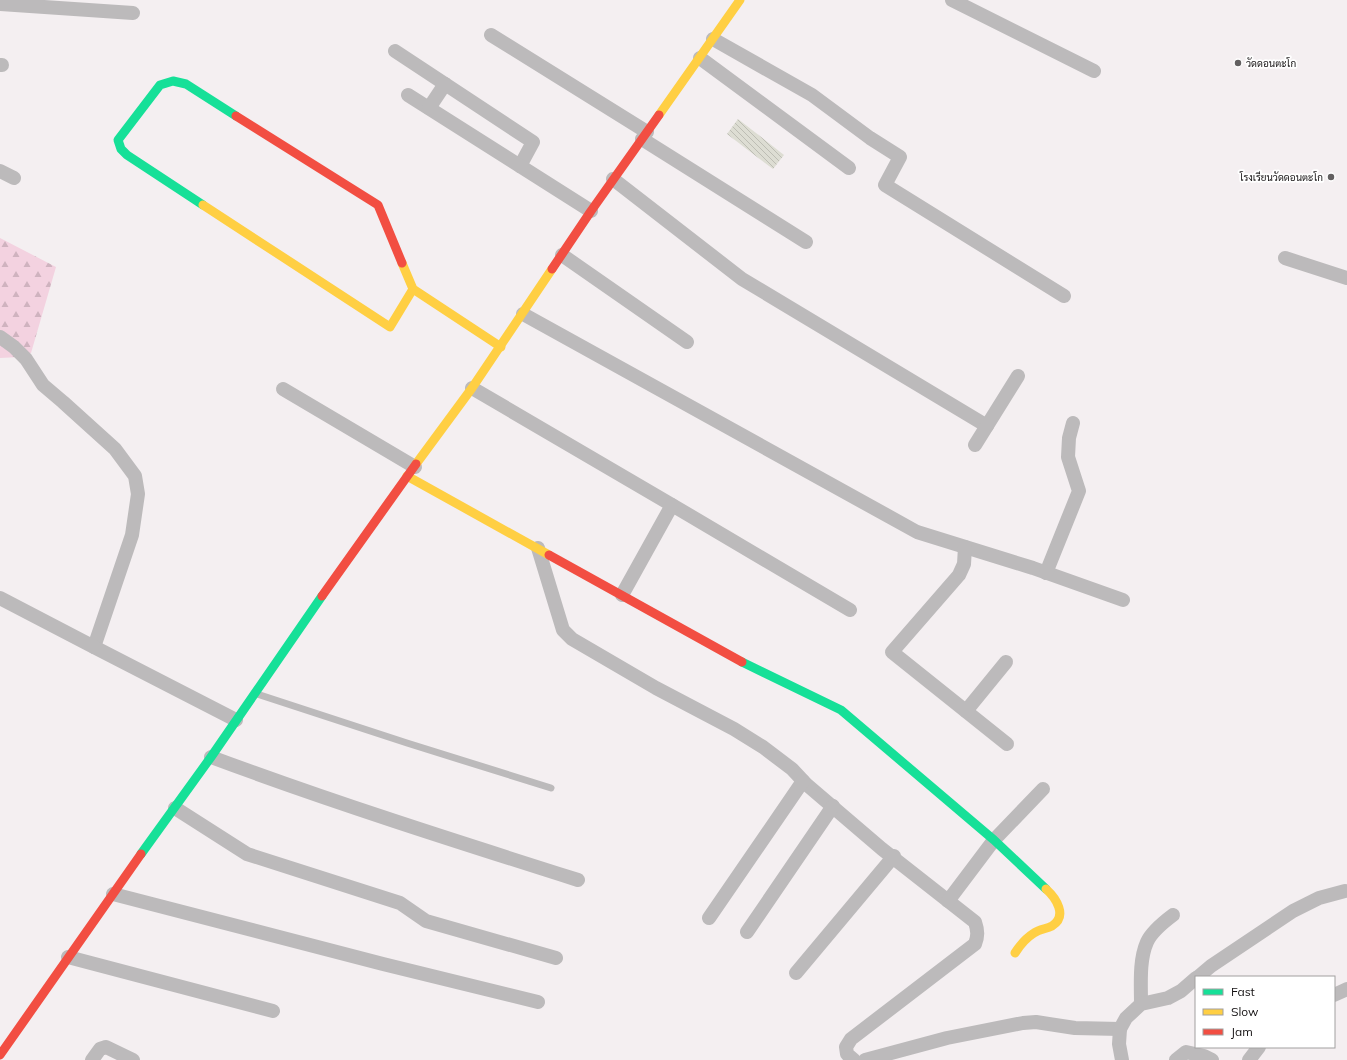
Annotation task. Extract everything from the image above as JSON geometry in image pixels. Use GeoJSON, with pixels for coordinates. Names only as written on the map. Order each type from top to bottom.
{"type":"FeatureCollection","features":[{"type":"Feature","properties":{"kind":"street"},"geometry":{"type":"LineString","coordinates":[[0,1055],[411,472],[501,347],[613,179],[740,0]]}},
{"type":"Feature","properties":{"kind":"street"},"geometry":{"type":"LineString","coordinates":[[952,0],[1094,71]]}},
{"type":"Feature","properties":{"kind":"street"},"geometry":{"type":"LineString","coordinates":[[0,4],[133,13]]}},
{"type":"Feature","properties":{"kind":"street"},"geometry":{"type":"LineString","coordinates":[[491,35],[806,242]]}},
{"type":"Feature","properties":{"kind":"street"},"geometry":{"type":"LineString","coordinates":[[713,39],[812,95],[870,138],[900,156],[885,185],[1064,296]]}},
{"type":"Feature","properties":{"kind":"street"},"geometry":{"type":"LineString","coordinates":[[395,51],[533,142],[520,166]]}},
{"type":"Feature","properties":{"kind":"street"},"geometry":{"type":"LineString","coordinates":[[700,58],[849,168]]}},
{"type":"Feature","properties":{"kind":"street"},"geometry":{"type":"LineString","coordinates":[[413,289],[390,327],[365,312],[127,154],[121,149],[118,140],[160,86],[173,81],[186,84],[378,206],[413,289],[501,347]]}},
{"type":"Feature","properties":{"kind":"street"},"geometry":{"type":"LineString","coordinates":[[429,108],[445,84]]}},
{"type":"Feature","properties":{"kind":"street"},"geometry":{"type":"LineString","coordinates":[[408,95],[592,211]]}},
{"type":"Feature","properties":{"kind":"street"},"geometry":{"type":"LineString","coordinates":[[0,171],[14,178]]}},
{"type":"Feature","properties":{"kind":"street"},"geometry":{"type":"LineString","coordinates":[[613,179],[742,279],[987,426]]}},
{"type":"Feature","properties":{"kind":"street"},"geometry":{"type":"LineString","coordinates":[[562,256],[687,342]]}},
{"type":"Feature","properties":{"kind":"street"},"geometry":{"type":"LineString","coordinates":[[1285,258],[1347,278]]}},
{"type":"Feature","properties":{"kind":"street"},"geometry":{"type":"LineString","coordinates":[[523,314],[917,532],[1046,573],[1122,600]]}},
{"type":"Feature","properties":{"kind":"street"},"geometry":{"type":"LineString","coordinates":[[0,338],[14,347],[26,360],[43,385],[115,449],[135,476],[138,494],[132,535],[94,647]]}},
{"type":"Feature","properties":{"kind":"street"},"geometry":{"type":"LineString","coordinates":[[975,445],[1018,376]]}},
{"type":"Feature","properties":{"kind":"street"},"geometry":{"type":"LineString","coordinates":[[472,388],[672,504],[850,610]]}},
{"type":"Feature","properties":{"kind":"street"},"geometry":{"type":"LineString","coordinates":[[283,389],[411,472],[538,548],[734,658],[841,710],[994,840],[1058,902],[1060,910],[1058,918],[1054,924],[1037,931],[1019,946],[1015,953]]}},
{"type":"Feature","properties":{"kind":"street"},"geometry":{"type":"LineString","coordinates":[[1046,573],[1079,491],[1068,457],[1069,438],[1073,423]]}},
{"type":"Feature","properties":{"kind":"street"},"geometry":{"type":"LineString","coordinates":[[622,595],[672,504]]}},
{"type":"Feature","properties":{"kind":"street"},"geometry":{"type":"LineString","coordinates":[[966,547],[964,564],[959,575],[892,652],[1007,744]]}},
{"type":"Feature","properties":{"kind":"street"},"geometry":{"type":"LineString","coordinates":[[538,548],[563,630],[572,639],[656,688],[734,729],[763,747],[792,769],[803,781],[882,849],[894,856],[975,922],[978,930],[978,938],[975,944],[851,1039],[846,1047],[847,1054],[854,1060]]}},
{"type":"Feature","properties":{"kind":"street"},"geometry":{"type":"LineString","coordinates":[[0,598],[236,720]]}},
{"type":"Feature","properties":{"kind":"street"},"geometry":{"type":"LineString","coordinates":[[966,711],[1006,662]]}},
{"type":"Feature","properties":{"kind":"street"},"geometry":{"type":"LineString","coordinates":[[211,757],[313,794],[578,880]]}},
{"type":"Feature","properties":{"kind":"street"},"geometry":{"type":"LineString","coordinates":[[709,918],[803,781]]}},
{"type":"Feature","properties":{"kind":"street"},"geometry":{"type":"LineString","coordinates":[[948,901],[994,840],[1043,789]]}},
{"type":"Feature","properties":{"kind":"street"},"geometry":{"type":"LineString","coordinates":[[747,932],[833,806]]}},
{"type":"Feature","properties":{"kind":"street"},"geometry":{"type":"LineString","coordinates":[[174,808],[247,854],[400,903],[426,920],[556,958]]}},
{"type":"Feature","properties":{"kind":"street"},"geometry":{"type":"LineString","coordinates":[[796,973],[894,856]]}},
{"type":"Feature","properties":{"kind":"street"},"geometry":{"type":"LineString","coordinates":[[1199,976],[1211,966],[1293,911],[1318,898],[1346,891]]}},
{"type":"Feature","properties":{"kind":"street"},"geometry":{"type":"LineString","coordinates":[[113,894],[383,964],[538,1002]]}},
{"type":"Feature","properties":{"kind":"street"},"geometry":{"type":"LineString","coordinates":[[1141,1004],[1142,964],[1147,941],[1165,921],[1173,915]]}},
{"type":"Feature","properties":{"kind":"street"},"geometry":{"type":"LineString","coordinates":[[68,957],[273,1012]]}},
{"type":"Feature","properties":{"kind":"street"},"geometry":{"type":"LineString","coordinates":[[1122,1060],[1119,1044],[1120,1029],[1126,1018],[1141,1004],[1168,998],[1181,991],[1195,980]]}},
{"type":"Feature","properties":{"kind":"street"},"geometry":{"type":"LineString","coordinates":[[1335,995],[1347,989]]}},
{"type":"Feature","properties":{"kind":"street"},"geometry":{"type":"LineString","coordinates":[[865,1060],[947,1038],[1023,1023],[1036,1022],[1098,1030],[1120,1029]]}},
{"type":"Feature","properties":{"kind":"street"},"geometry":{"type":"LineString","coordinates":[[92,1060],[100,1049],[106,1047],[133,1060]]}},
{"type":"Feature","properties":{"kind":"street"},"geometry":{"type":"LineString","coordinates":[[1249,1060],[1258,1048]]}},
{"type":"Feature","properties":{"kind":"street"},"geometry":{"type":"LineString","coordinates":[[1176,1060],[1186,1052],[1204,1056],[1212,1060]]}},
{"type":"Feature","properties":{"kind":"lane"},"geometry":{"type":"LineString","coordinates":[[255,693],[550,788]]}},
{"type":"Feature","properties":{"kind":"green space"},"geometry":{"type":"Polygon","coordinates":[[[0,238],[56,267],[31,353],[20,357],[0,358],[0,238]]]}},
{"type":"Feature","properties":{"kind":"building"},"geometry":{"type":"Polygon","coordinates":[[[738,119],[784,155],[773,169],[727,134],[738,119]]]}},
{"type":"Feature","properties":{"kind":"traffic: fast"},"geometry":{"type":"LineString","coordinates":[[203,205],[127,155],[121,149],[118,140],[160,85],[173,81],[186,84],[236,116]]}},
{"type":"Feature","properties":{"kind":"traffic: fast"},"geometry":{"type":"LineString","coordinates":[[141,854],[211,757],[322,596]]}},
{"type":"Feature","properties":{"kind":"traffic: fast"},"geometry":{"type":"LineString","coordinates":[[742,662],[841,710],[994,840],[1046,889]]}},
{"type":"Feature","properties":{"kind":"traffic: slow"},"geometry":{"type":"LineString","coordinates":[[659,115],[740,0]]}},
{"type":"Feature","properties":{"kind":"traffic: slow"},"geometry":{"type":"LineString","coordinates":[[203,205],[390,327],[413,289]]}},
{"type":"Feature","properties":{"kind":"traffic: slow"},"geometry":{"type":"LineString","coordinates":[[402,263],[413,289],[501,347]]}},
{"type":"Feature","properties":{"kind":"traffic: slow"},"geometry":{"type":"LineString","coordinates":[[416,464],[472,388],[552,269]]}},
{"type":"Feature","properties":{"kind":"traffic: slow"},"geometry":{"type":"LineString","coordinates":[[407,476],[549,555]]}},
{"type":"Feature","properties":{"kind":"traffic: slow"},"geometry":{"type":"LineString","coordinates":[[1015,953],[1028,937],[1036,932],[1052,926],[1057,922],[1060,912],[1059,907],[1057,902],[1046,889]]}},
{"type":"Feature","properties":{"kind":"traffic: jam"},"geometry":{"type":"LineString","coordinates":[[552,269],[659,115]]}},
{"type":"Feature","properties":{"kind":"traffic: jam"},"geometry":{"type":"LineString","coordinates":[[236,116],[378,205],[402,263]]}},
{"type":"Feature","properties":{"kind":"traffic: jam"},"geometry":{"type":"LineString","coordinates":[[322,596],[416,464]]}},
{"type":"Feature","properties":{"kind":"traffic: jam"},"geometry":{"type":"LineString","coordinates":[[549,555],[742,662]]}},
{"type":"Feature","properties":{"kind":"traffic: jam"},"geometry":{"type":"LineString","coordinates":[[0,1055],[141,854]]}},
{"type":"Feature","properties":{"kind":"place","name":"วัดดอนตะโก"},"geometry":{"type":"Point","coordinates":[1238,63]}},
{"type":"Feature","properties":{"kind":"place","name":"โรงเรียนวัดดอนตะโก"},"geometry":{"type":"Point","coordinates":[1331,177]}}]}
